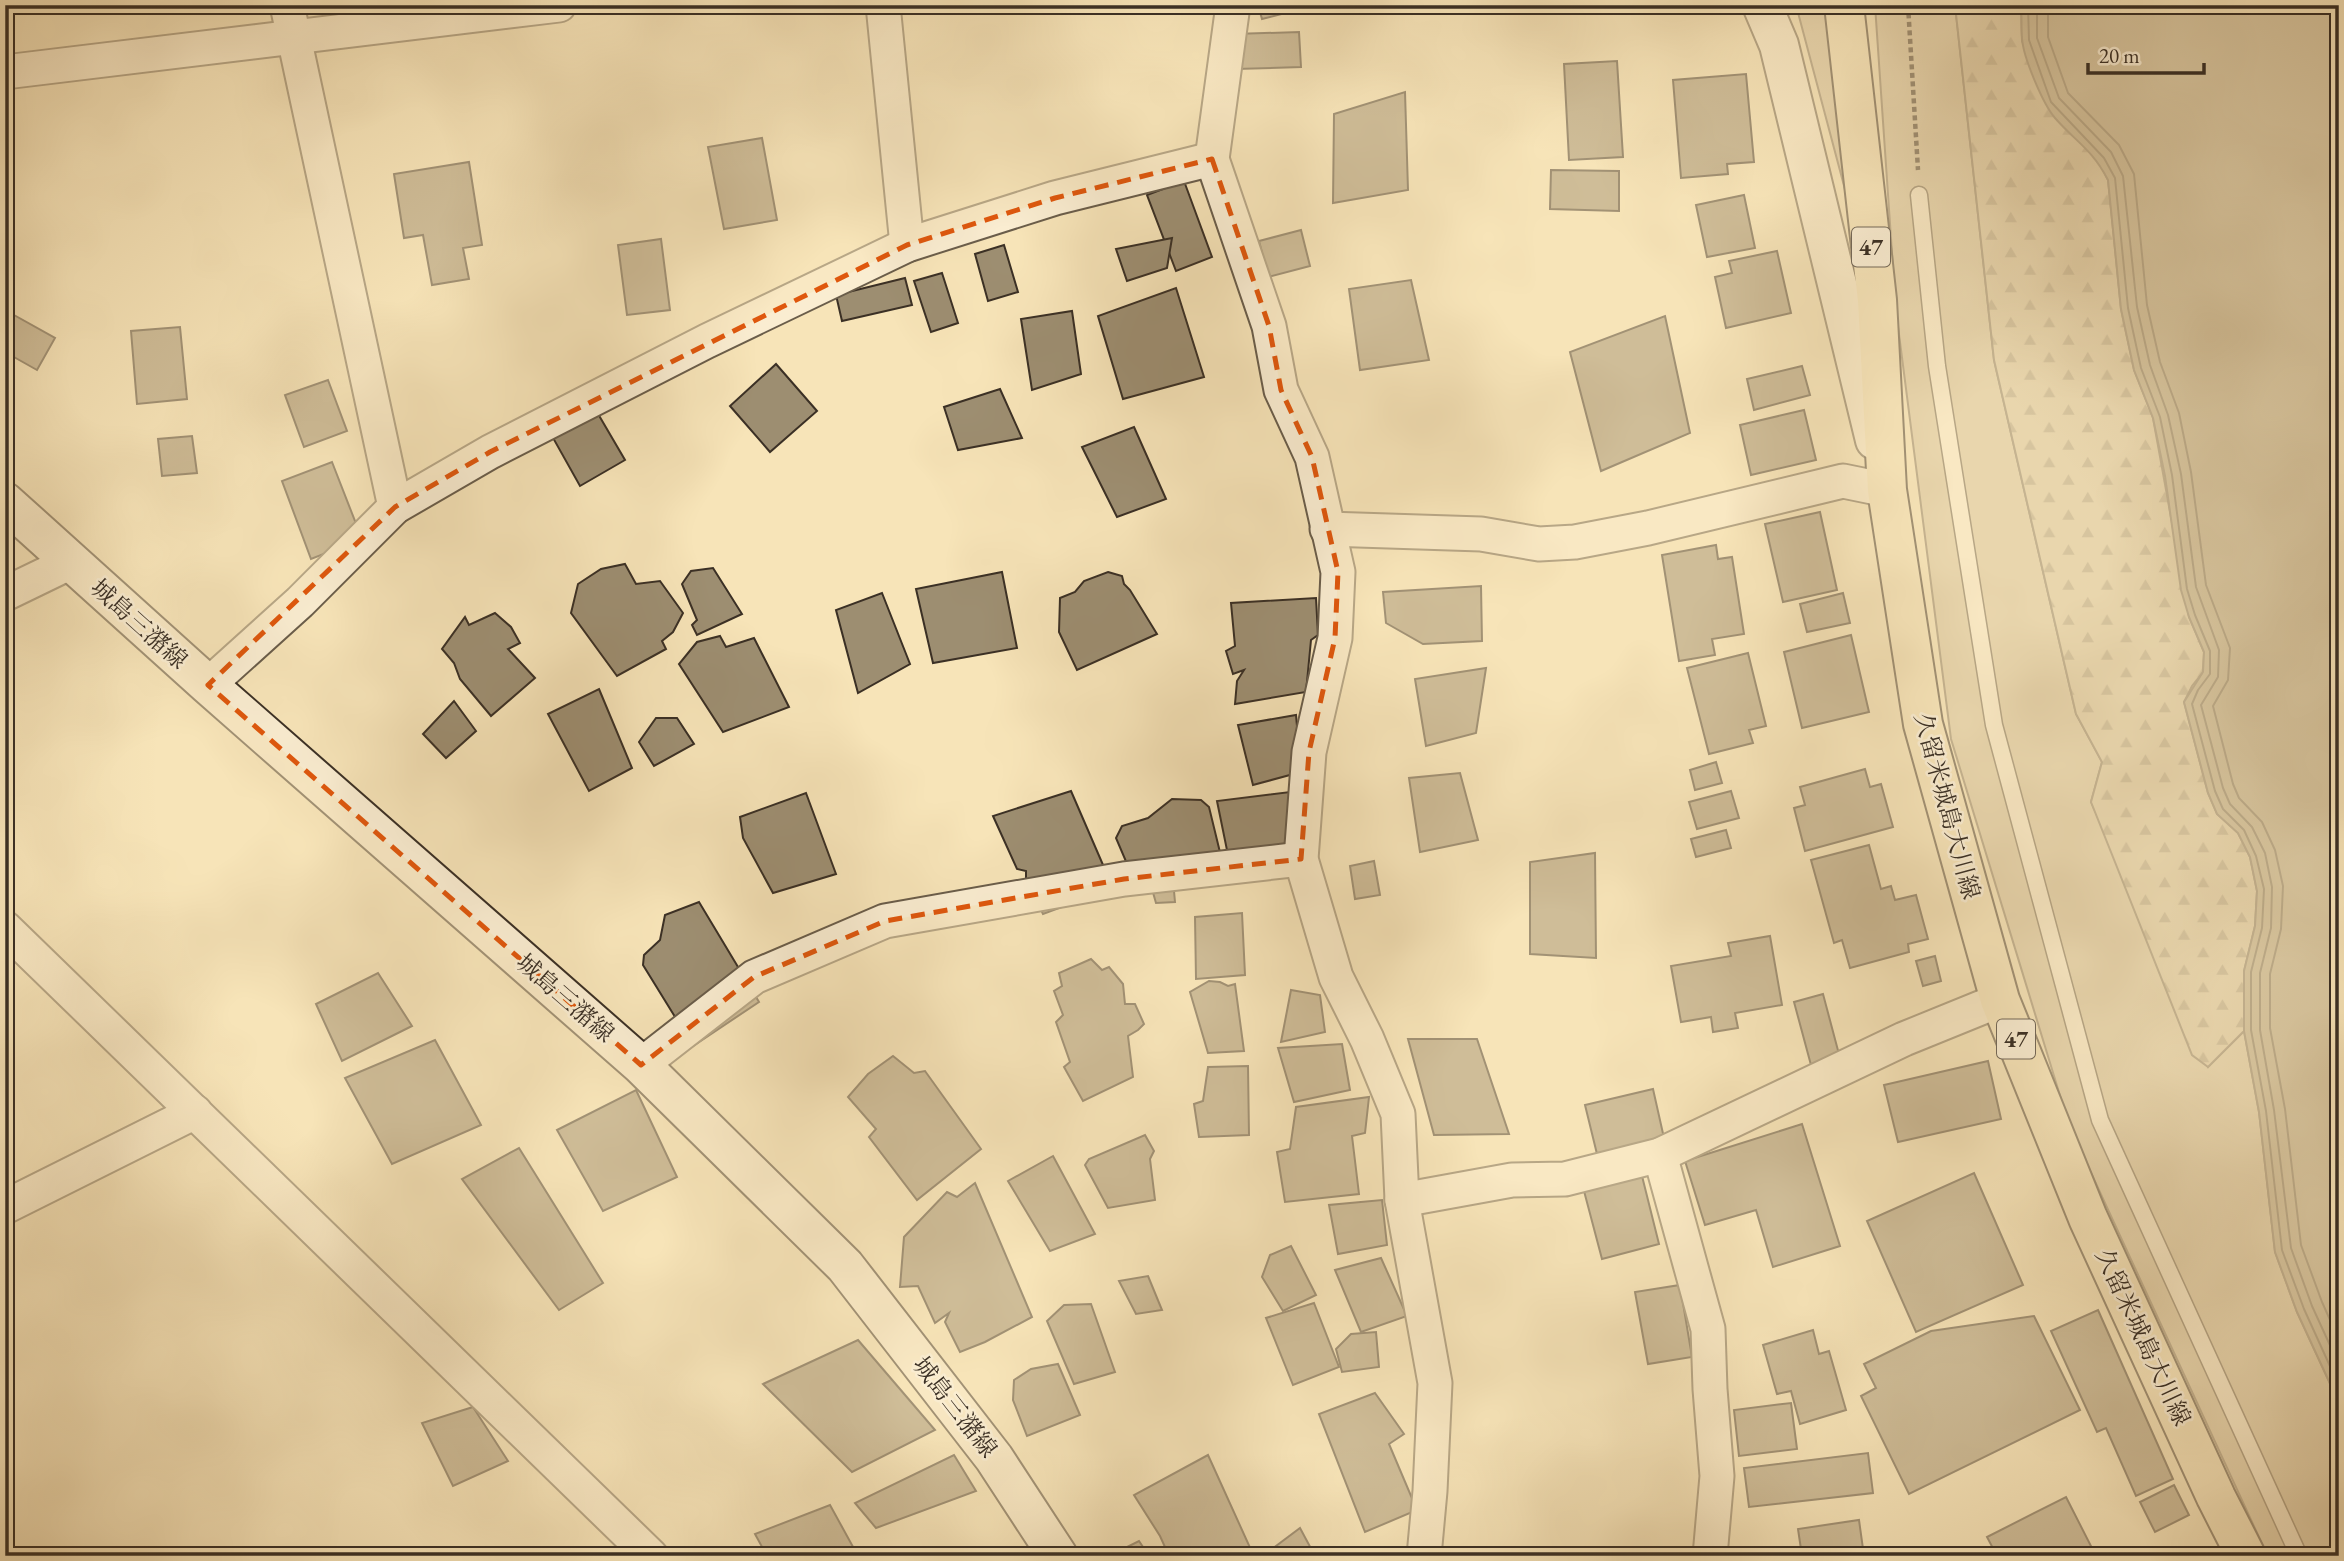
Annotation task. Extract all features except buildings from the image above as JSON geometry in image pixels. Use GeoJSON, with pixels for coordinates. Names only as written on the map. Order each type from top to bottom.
{"type":"FeatureCollection","features":[{"type":"Feature","properties":{"kind":"main road"},"geometry":{"type":"LineString","coordinates":[[1762,5],[1779,45],[1887,490]]}},
{"type":"Feature","properties":{"kind":"main road","name":"久留米城島大川線"},"geometry":{"type":"LineString","coordinates":[[1844,5],[1877,300],[1887,490],[1923,724],[2000,1000],[2088,1218],[2216,1497],[2246,1556]]}},
{"type":"Feature","properties":{"kind":"main road","name":"城島三潴線"},"geometry":{"type":"LineString","coordinates":[[5,502],[208,685],[641,1065],[845,1266],[995,1458],[1058,1556]]}},
{"type":"Feature","properties":{"kind":"street"},"geometry":{"type":"LineString","coordinates":[[286,5],[395,507]]}},
{"type":"Feature","properties":{"kind":"street"},"geometry":{"type":"LineString","coordinates":[[5,72],[559,5]]}},
{"type":"Feature","properties":{"kind":"street"},"geometry":{"type":"LineString","coordinates":[[883,5],[907,245]]}},
{"type":"Feature","properties":{"kind":"street"},"geometry":{"type":"LineString","coordinates":[[1233,5],[1212,159],[1269,327],[1281,390],[1311,457],[1338,572],[1335,638],[1309,752],[1301,859],[1336,977],[1367,1039],[1398,1114],[1402,1200],[1435,1383],[1424,1556]]}},
{"type":"Feature","properties":{"kind":"street"},"geometry":{"type":"LineString","coordinates":[[208,685],[300,602],[395,507],[526,434],[706,341],[907,245],[1055,198],[1212,159]]}},
{"type":"Feature","properties":{"kind":"street"},"geometry":{"type":"LineString","coordinates":[[1327,529],[1481,534],[1539,544],[1575,542],[1648,528],[1843,481],[1887,490]]}},
{"type":"Feature","properties":{"kind":"street"},"geometry":{"type":"LineString","coordinates":[[5,594],[71,562]]}},
{"type":"Feature","properties":{"kind":"street"},"geometry":{"type":"LineString","coordinates":[[641,1065],[754,977],[885,921],[1124,879],[1301,859]]}},
{"type":"Feature","properties":{"kind":"street"},"geometry":{"type":"LineString","coordinates":[[5,928],[651,1556]]}},
{"type":"Feature","properties":{"kind":"street"},"geometry":{"type":"LineString","coordinates":[[1402,1200],[1512,1180],[1565,1179],[1660,1155],[1904,1040],[2000,1000]]}},
{"type":"Feature","properties":{"kind":"street"},"geometry":{"type":"LineString","coordinates":[[5,1207],[195,1112]]}},
{"type":"Feature","properties":{"kind":"street"},"geometry":{"type":"LineString","coordinates":[[1660,1155],[1709,1329],[1710,1389],[1717,1476],[1710,1556]]}},
{"type":"Feature","properties":{"kind":"lane"},"geometry":{"type":"LineString","coordinates":[[1919,195],[1937,366],[1994,724],[2100,1120],[2299,1556]]}},
{"type":"Feature","properties":{"kind":"path"},"geometry":{"type":"LineString","coordinates":[[1908,5],[1919,195]]}},
{"type":"Feature","properties":{"kind":"highlighted area"},"geometry":{"type":"Polygon","coordinates":[[[1212,159],[1269,326],[1281,390],[1312,457],[1338,572],[1335,638],[1309,752],[1301,859],[1124,879],[885,921],[754,977],[641,1065],[208,685],[395,507],[490,452],[907,245],[1055,198],[1212,159]]]}},
{"type":"Feature","properties":{"kind":"green space"},"geometry":{"type":"Polygon","coordinates":[[[1796,5],[1828,5],[1847,197],[1796,5]]]}},
{"type":"Feature","properties":{"kind":"green space"},"geometry":{"type":"Polygon","coordinates":[[[1875,5],[1955,5],[1994,360],[2076,714],[2102,762],[2091,802],[2208,1067],[2244,1031],[2259,1112],[2275,1252],[2297,1312],[2339,1403],[2339,1543],[2333,1542],[2338,1556],[2268,1556],[2264,1548],[2069,1125],[1951,739],[1896,311],[1875,5]]]}},
{"type":"Feature","properties":{"kind":"green space"},"geometry":{"type":"Polygon","coordinates":[[[1955,5],[2021,5],[2022,41],[2057,120],[2099,162],[2108,180],[2121,309],[2134,370],[2153,418],[2189,617],[2204,652],[2203,672],[2184,702],[2208,793],[2217,814],[2238,833],[2250,857],[2257,891],[2255,926],[2244,971],[2244,1031],[2208,1067],[2192,1055],[2091,802],[2102,762],[2076,714],[1994,360],[1955,5]]]}},
{"type":"Feature","properties":{"kind":"water"},"geometry":{"type":"Polygon","coordinates":[[[2021,5],[2339,5],[2339,1403],[2297,1312],[2275,1252],[2259,1112],[2244,1031],[2244,971],[2255,926],[2257,891],[2250,857],[2238,833],[2217,814],[2208,793],[2184,702],[2203,672],[2204,652],[2181,590],[2165,476],[2153,418],[2134,370],[2121,309],[2108,180],[2090,153],[2055,118],[2040,92],[2023,46],[2021,5]]]}}]}
